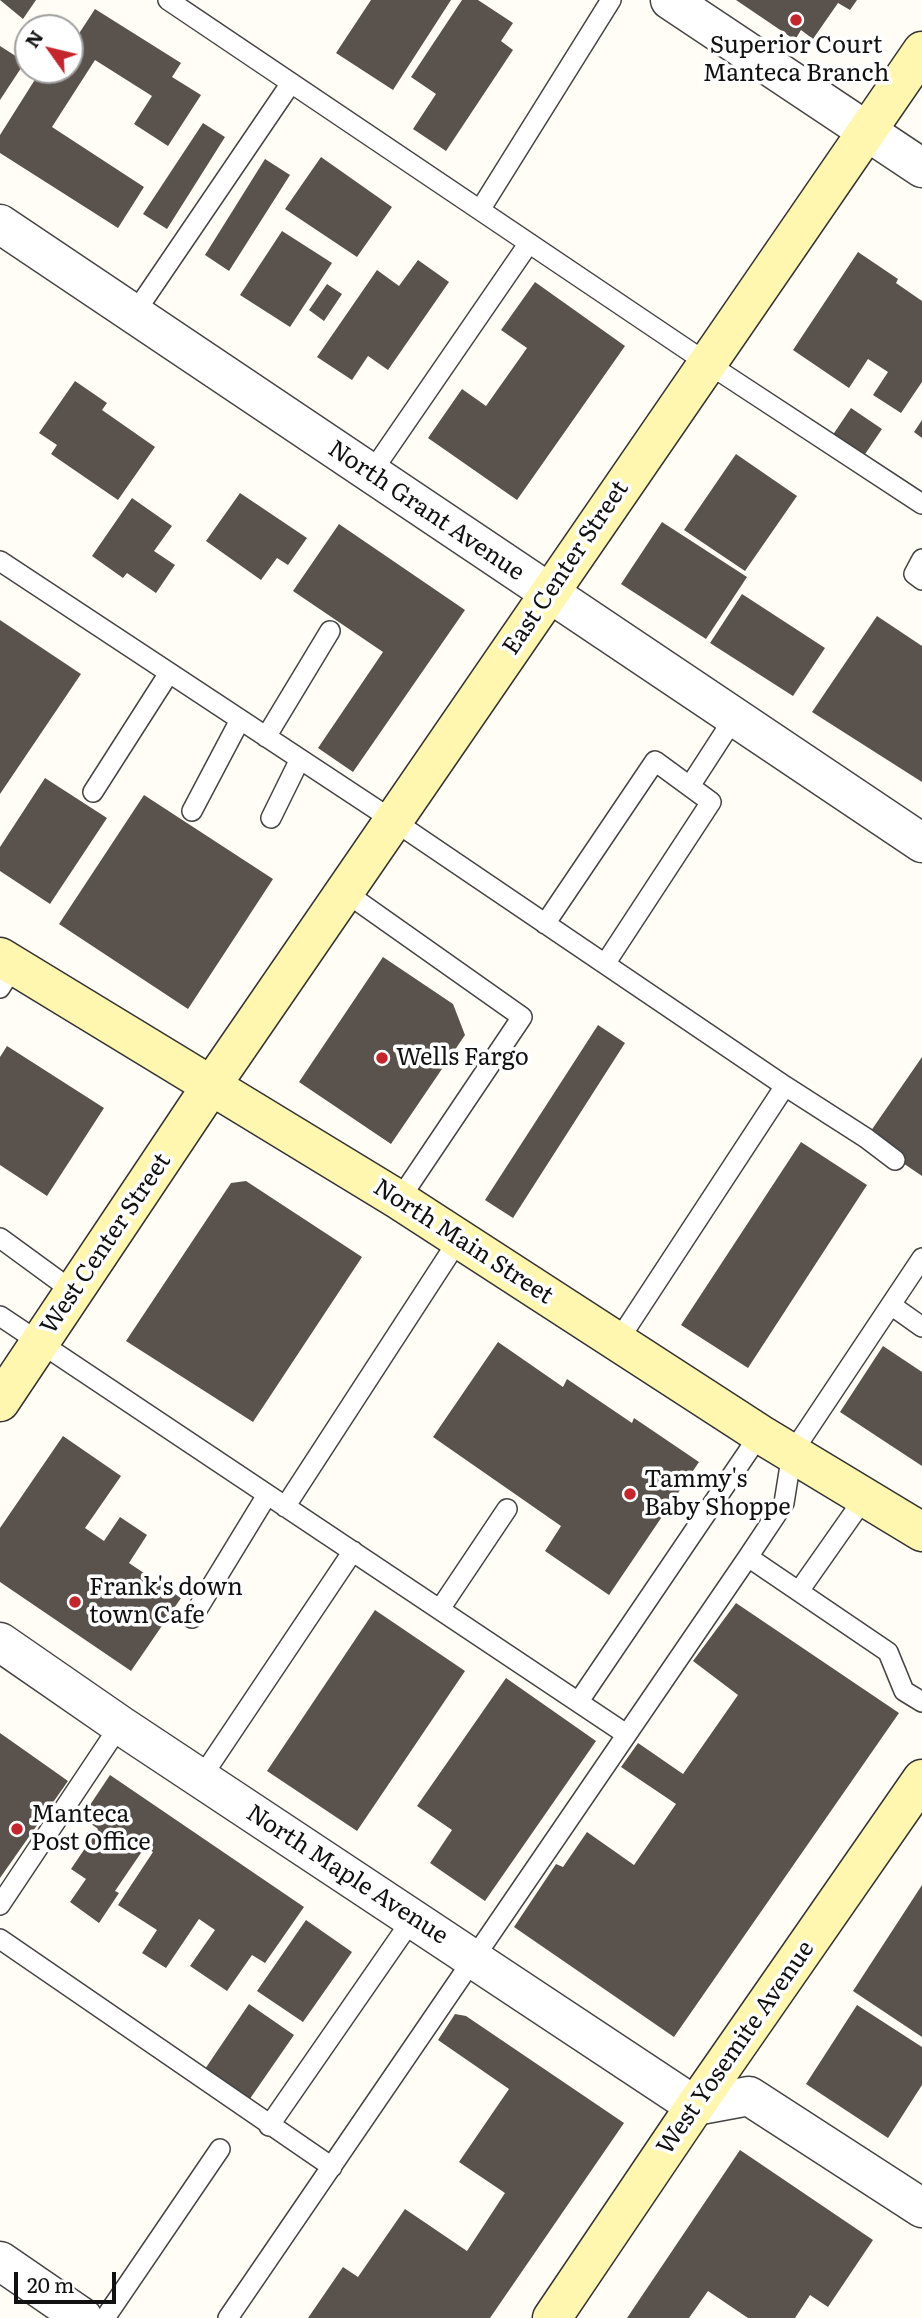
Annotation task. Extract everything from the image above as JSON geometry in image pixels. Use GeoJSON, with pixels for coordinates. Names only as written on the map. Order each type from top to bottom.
{"type":"FeatureCollection","features":[{"type":"Feature","properties":{"kind":"main road","name":"East Center Street"},"geometry":{"type":"LineString","coordinates":[[212,1086],[922,51]]}},
{"type":"Feature","properties":{"kind":"main road","name":"North Main Street"},"geometry":{"type":"LineString","coordinates":[[5,970],[212,1086],[399,1200],[760,1434],[922,1532]]}},
{"type":"Feature","properties":{"kind":"main road","name":"West Center Street"},"geometry":{"type":"LineString","coordinates":[[6,1379],[40,1343],[212,1086]]}},
{"type":"Feature","properties":{"kind":"main road","name":"West Yosemite Avenue"},"geometry":{"type":"LineString","coordinates":[[552,2318],[922,1779]]}},
{"type":"Feature","properties":{"kind":"street"},"geometry":{"type":"LineString","coordinates":[[670,0],[922,168]]}},
{"type":"Feature","properties":{"kind":"street","name":"North Grant Avenue"},"geometry":{"type":"LineString","coordinates":[[0,224],[922,843]]}},
{"type":"Feature","properties":{"kind":"street","name":"North Maple Avenue"},"geometry":{"type":"LineString","coordinates":[[0,1642],[120,1725],[695,2106]]}},
{"type":"Feature","properties":{"kind":"street"},"geometry":{"type":"LineString","coordinates":[[695,2106],[749,2096],[922,2207]]}},
{"type":"Feature","properties":{"kind":"street"},"geometry":{"type":"LineString","coordinates":[[0,2261],[83,2318]]}},
{"type":"Feature","properties":{"kind":"lane"},"geometry":{"type":"LineString","coordinates":[[168,0],[707,363],[922,504]]}},
{"type":"Feature","properties":{"kind":"lane"},"geometry":{"type":"LineString","coordinates":[[480,210],[611,0]]}},
{"type":"Feature","properties":{"kind":"lane"},"geometry":{"type":"LineString","coordinates":[[134,314],[291,83]]}},
{"type":"Feature","properties":{"kind":"lane"},"geometry":{"type":"LineString","coordinates":[[371,474],[529,243]]}},
{"type":"Feature","properties":{"kind":"lane"},"geometry":{"type":"LineString","coordinates":[[0,561],[394,821],[895,1160]]}},
{"type":"Feature","properties":{"kind":"lane"},"geometry":{"type":"LineString","coordinates":[[266,737],[330,631]]}},
{"type":"Feature","properties":{"kind":"lane"},"geometry":{"type":"LineString","coordinates":[[93,792],[169,673]]}},
{"type":"Feature","properties":{"kind":"lane"},"geometry":{"type":"LineString","coordinates":[[690,786],[734,718]]}},
{"type":"Feature","properties":{"kind":"lane"},"geometry":{"type":"LineString","coordinates":[[192,811],[240,720]]}},
{"type":"Feature","properties":{"kind":"lane"},"geometry":{"type":"LineString","coordinates":[[271,818],[300,759]]}},
{"type":"Feature","properties":{"kind":"lane"},"geometry":{"type":"LineString","coordinates":[[545,924],[655,761],[711,802],[605,964]]}},
{"type":"Feature","properties":{"kind":"lane"},"geometry":{"type":"LineString","coordinates":[[345,892],[522,1017],[399,1200]]}},
{"type":"Feature","properties":{"kind":"lane"},"geometry":{"type":"LineString","coordinates":[[618,1341],[785,1086]]}},
{"type":"Feature","properties":{"kind":"lane"},"geometry":{"type":"LineString","coordinates":[[0,1238],[74,1292]]}},
{"type":"Feature","properties":{"kind":"lane"},"geometry":{"type":"LineString","coordinates":[[285,1507],[459,1238]]}},
{"type":"Feature","properties":{"kind":"lane"},"geometry":{"type":"LineString","coordinates":[[228,2318],[784,1503],[792,1453],[922,1258]]}},
{"type":"Feature","properties":{"kind":"lane"},"geometry":{"type":"LineString","coordinates":[[891,1305],[922,1326]]}},
{"type":"Feature","properties":{"kind":"lane"},"geometry":{"type":"LineString","coordinates":[[0,1316],[626,1734]]}},
{"type":"Feature","properties":{"kind":"lane"},"geometry":{"type":"LineString","coordinates":[[579,1701],[760,1434]]}},
{"type":"Feature","properties":{"kind":"lane"},"geometry":{"type":"LineString","coordinates":[[192,1618],[267,1494]]}},
{"type":"Feature","properties":{"kind":"lane"},"geometry":{"type":"LineString","coordinates":[[799,1591],[865,1497]]}},
{"type":"Feature","properties":{"kind":"lane"},"geometry":{"type":"LineString","coordinates":[[440,1609],[507,1509]]}},
{"type":"Feature","properties":{"kind":"lane"},"geometry":{"type":"LineString","coordinates":[[201,1778],[353,1551]]}},
{"type":"Feature","properties":{"kind":"lane"},"geometry":{"type":"LineString","coordinates":[[748,1557],[888,1652],[904,1691],[922,1702]]}},
{"type":"Feature","properties":{"kind":"lane"},"geometry":{"type":"LineString","coordinates":[[0,1905],[120,1725]]}},
{"type":"Feature","properties":{"kind":"lane"},"geometry":{"type":"LineString","coordinates":[[269,2126],[413,1918]]}},
{"type":"Feature","properties":{"kind":"lane"},"geometry":{"type":"LineString","coordinates":[[0,1939],[332,2167]]}},
{"type":"Feature","properties":{"kind":"lane"},"geometry":{"type":"LineString","coordinates":[[105,2318],[220,2149]]}},
{"type":"Feature","properties":{"kind":"building"},"geometry":{"type":"Polygon","coordinates":[[[0,0],[36,0],[26,14],[17,14],[0,0]]]}},
{"type":"Feature","properties":{"kind":"building"},"geometry":{"type":"Polygon","coordinates":[[[371,0],[451,0],[393,90],[336,53],[371,0]]]}},
{"type":"Feature","properties":{"kind":"building"},"geometry":{"type":"Polygon","coordinates":[[[462,0],[478,0],[513,23],[501,41],[513,50],[446,151],[413,129],[436,94],[411,77],[462,0]]]}},
{"type":"Feature","properties":{"kind":"building","name":"Superior Court Manteca Branch"},"geometry":{"type":"Polygon","coordinates":[[[736,0],[857,0],[850,10],[838,3],[813,39],[801,30],[795,40],[736,0]]]}},
{"type":"Feature","properties":{"kind":"building"},"geometry":{"type":"Polygon","coordinates":[[[95,9],[181,63],[172,77],[201,95],[168,146],[134,124],[152,96],[95,60],[84,77],[84,26],[95,9]]]}},
{"type":"Feature","properties":{"kind":"building"},"geometry":{"type":"Polygon","coordinates":[[[0,46],[14,55],[14,79],[0,100],[0,46]]]}},
{"type":"Feature","properties":{"kind":"building"},"geometry":{"type":"Polygon","coordinates":[[[32,84],[80,84],[52,127],[144,187],[118,228],[0,153],[0,135],[32,84]]]}},
{"type":"Feature","properties":{"kind":"building"},"geometry":{"type":"Polygon","coordinates":[[[203,123],[225,137],[167,229],[143,214],[203,123]]]}},
{"type":"Feature","properties":{"kind":"building"},"geometry":{"type":"Polygon","coordinates":[[[321,157],[392,207],[357,257],[285,209],[321,157]]]}},
{"type":"Feature","properties":{"kind":"building"},"geometry":{"type":"Polygon","coordinates":[[[265,159],[290,175],[229,271],[205,255],[265,159]]]}},
{"type":"Feature","properties":{"kind":"building"},"geometry":{"type":"Polygon","coordinates":[[[282,231],[332,263],[290,327],[240,295],[282,231]]]}},
{"type":"Feature","properties":{"kind":"building"},"geometry":{"type":"Polygon","coordinates":[[[858,252],[898,279],[896,283],[922,301],[922,382],[901,413],[873,395],[888,372],[868,359],[849,388],[793,350],[858,252]]]}},
{"type":"Feature","properties":{"kind":"building"},"geometry":{"type":"Polygon","coordinates":[[[418,260],[449,282],[388,370],[368,356],[352,380],[317,357],[377,270],[399,286],[418,260]]]}},
{"type":"Feature","properties":{"kind":"building"},"geometry":{"type":"Polygon","coordinates":[[[535,282],[625,346],[517,500],[428,438],[462,389],[486,406],[527,348],[501,330],[535,282]]]}},
{"type":"Feature","properties":{"kind":"building"},"geometry":{"type":"Polygon","coordinates":[[[327,284],[342,294],[324,321],[309,310],[327,284]]]}},
{"type":"Feature","properties":{"kind":"building"},"geometry":{"type":"Polygon","coordinates":[[[75,381],[107,403],[102,410],[155,447],[118,500],[51,454],[57,445],[39,433],[75,381]]]}},
{"type":"Feature","properties":{"kind":"building"},"geometry":{"type":"Polygon","coordinates":[[[851,408],[882,429],[859,463],[828,442],[851,408]]]}},
{"type":"Feature","properties":{"kind":"building"},"geometry":{"type":"Polygon","coordinates":[[[922,420],[922,438],[914,432],[922,420]]]}},
{"type":"Feature","properties":{"kind":"building"},"geometry":{"type":"Polygon","coordinates":[[[736,454],[797,496],[745,571],[684,530],[736,454]]]}},
{"type":"Feature","properties":{"kind":"building"},"geometry":{"type":"Polygon","coordinates":[[[240,493],[307,538],[288,565],[277,558],[261,580],[206,541],[240,493]]]}},
{"type":"Feature","properties":{"kind":"building"},"geometry":{"type":"Polygon","coordinates":[[[132,498],[172,526],[154,551],[175,565],[156,593],[127,573],[123,578],[92,556],[132,498]]]}},
{"type":"Feature","properties":{"kind":"building"},"geometry":{"type":"Polygon","coordinates":[[[662,522],[747,577],[706,639],[621,584],[662,522]]]}},
{"type":"Feature","properties":{"kind":"building"},"geometry":{"type":"Polygon","coordinates":[[[339,524],[465,610],[353,772],[318,748],[383,652],[293,591],[339,524]]]}},
{"type":"Feature","properties":{"kind":"building"},"geometry":{"type":"Polygon","coordinates":[[[742,594],[825,648],[793,696],[710,643],[742,594]]]}},
{"type":"Feature","properties":{"kind":"building"},"geometry":{"type":"Polygon","coordinates":[[[877,616],[922,646],[922,782],[812,712],[877,616]]]}},
{"type":"Feature","properties":{"kind":"building"},"geometry":{"type":"Polygon","coordinates":[[[0,620],[81,674],[0,794],[0,620]]]}},
{"type":"Feature","properties":{"kind":"building"},"geometry":{"type":"Polygon","coordinates":[[[45,778],[107,818],[50,904],[0,871],[0,847],[45,778]]]}},
{"type":"Feature","properties":{"kind":"building"},"geometry":{"type":"Polygon","coordinates":[[[144,795],[273,879],[188,1009],[59,924],[144,795]]]}},
{"type":"Feature","properties":{"kind":"building","name":"Wells Fargo"},"geometry":{"type":"Polygon","coordinates":[[[383,957],[453,1004],[465,1035],[391,1144],[299,1082],[383,957]]]}},
{"type":"Feature","properties":{"kind":"building"},"geometry":{"type":"Polygon","coordinates":[[[598,1025],[625,1043],[513,1218],[485,1200],[598,1025]]]}},
{"type":"Feature","properties":{"kind":"building"},"geometry":{"type":"Polygon","coordinates":[[[7,1046],[104,1108],[47,1196],[0,1165],[0,1057],[7,1046]]]}},
{"type":"Feature","properties":{"kind":"building"},"geometry":{"type":"Polygon","coordinates":[[[922,1057],[922,1176],[866,1138],[922,1057]]]}},
{"type":"Feature","properties":{"kind":"building"},"geometry":{"type":"Polygon","coordinates":[[[801,1142],[867,1185],[748,1368],[681,1325],[801,1142]]]}},
{"type":"Feature","properties":{"kind":"building"},"geometry":{"type":"Polygon","coordinates":[[[246,1181],[362,1257],[253,1422],[126,1341],[231,1183],[246,1181]]]}},
{"type":"Feature","properties":{"kind":"building"},"geometry":{"type":"Polygon","coordinates":[[[498,1342],[563,1387],[567,1379],[632,1423],[634,1418],[699,1462],[609,1595],[545,1551],[561,1526],[433,1437],[498,1342]]]}},
{"type":"Feature","properties":{"kind":"building"},"geometry":{"type":"Polygon","coordinates":[[[883,1346],[922,1372],[922,1466],[840,1412],[883,1346]]]}},
{"type":"Feature","properties":{"kind":"building"},"geometry":{"type":"Polygon","coordinates":[[[63,1436],[121,1476],[85,1528],[104,1541],[120,1517],[147,1535],[129,1563],[181,1598],[131,1671],[0,1582],[0,1528],[63,1436]]]}},
{"type":"Feature","properties":{"kind":"building"},"geometry":{"type":"Polygon","coordinates":[[[736,1603],[899,1713],[674,2037],[514,1927],[556,1864],[563,1867],[587,1832],[634,1865],[676,1804],[621,1767],[638,1743],[683,1774],[738,1695],[693,1661],[736,1603]]]}},
{"type":"Feature","properties":{"kind":"building"},"geometry":{"type":"Polygon","coordinates":[[[375,1610],[465,1671],[357,1831],[267,1771],[375,1610]]]}},
{"type":"Feature","properties":{"kind":"building"},"geometry":{"type":"Polygon","coordinates":[[[506,1678],[596,1741],[485,1901],[430,1863],[452,1830],[417,1806],[506,1678]]]}},
{"type":"Feature","properties":{"kind":"building","name":"Manteca Post Office"},"geometry":{"type":"Polygon","coordinates":[[[0,1733],[68,1781],[0,1878],[0,1733]]]}},
{"type":"Feature","properties":{"kind":"building"},"geometry":{"type":"Polygon","coordinates":[[[110,1775],[304,1907],[265,1963],[252,1955],[227,1991],[190,1966],[215,1930],[199,1919],[166,1968],[142,1953],[157,1930],[118,1905],[153,1852],[145,1847],[115,1891],[119,1893],[99,1923],[70,1902],[86,1879],[71,1869],[98,1829],[82,1817],[110,1775]]]}},
{"type":"Feature","properties":{"kind":"building"},"geometry":{"type":"Polygon","coordinates":[[[922,1885],[922,2037],[853,1991],[922,1885]]]}},
{"type":"Feature","properties":{"kind":"building"},"geometry":{"type":"Polygon","coordinates":[[[306,1920],[352,1952],[303,2022],[257,1991],[306,1920]]]}},
{"type":"Feature","properties":{"kind":"building"},"geometry":{"type":"Polygon","coordinates":[[[249,2004],[294,2035],[247,2103],[203,2072],[249,2004]]]}},
{"type":"Feature","properties":{"kind":"building"},"geometry":{"type":"Polygon","coordinates":[[[857,2005],[922,2047],[922,2085],[888,2138],[806,2084],[857,2005]]]}},
{"type":"Feature","properties":{"kind":"building"},"geometry":{"type":"Polygon","coordinates":[[[455,2014],[466,2016],[624,2123],[490,2318],[308,2318],[343,2267],[358,2277],[405,2209],[467,2251],[505,2193],[459,2162],[509,2089],[438,2040],[455,2014]]]}},
{"type":"Feature","properties":{"kind":"building"},"geometry":{"type":"Polygon","coordinates":[[[740,2150],[873,2240],[828,2307],[810,2295],[795,2318],[748,2318],[708,2291],[689,2318],[627,2318],[740,2150]]]}},
{"type":"Feature","properties":{"kind":"place","name":"Superior Court Manteca Branch"},"geometry":{"type":"Point","coordinates":[796,20]}},
{"type":"Feature","properties":{"kind":"place","name":"Wells Fargo"},"geometry":{"type":"Point","coordinates":[382,1058]}},
{"type":"Feature","properties":{"kind":"place","name":"Tammy's Baby Shoppe"},"geometry":{"type":"Point","coordinates":[630,1494]}},
{"type":"Feature","properties":{"kind":"place","name":"Frank's down town Cafe"},"geometry":{"type":"Point","coordinates":[75,1602]}},
{"type":"Feature","properties":{"kind":"place","name":"Manteca Post Office"},"geometry":{"type":"Point","coordinates":[17,1829]}}]}
